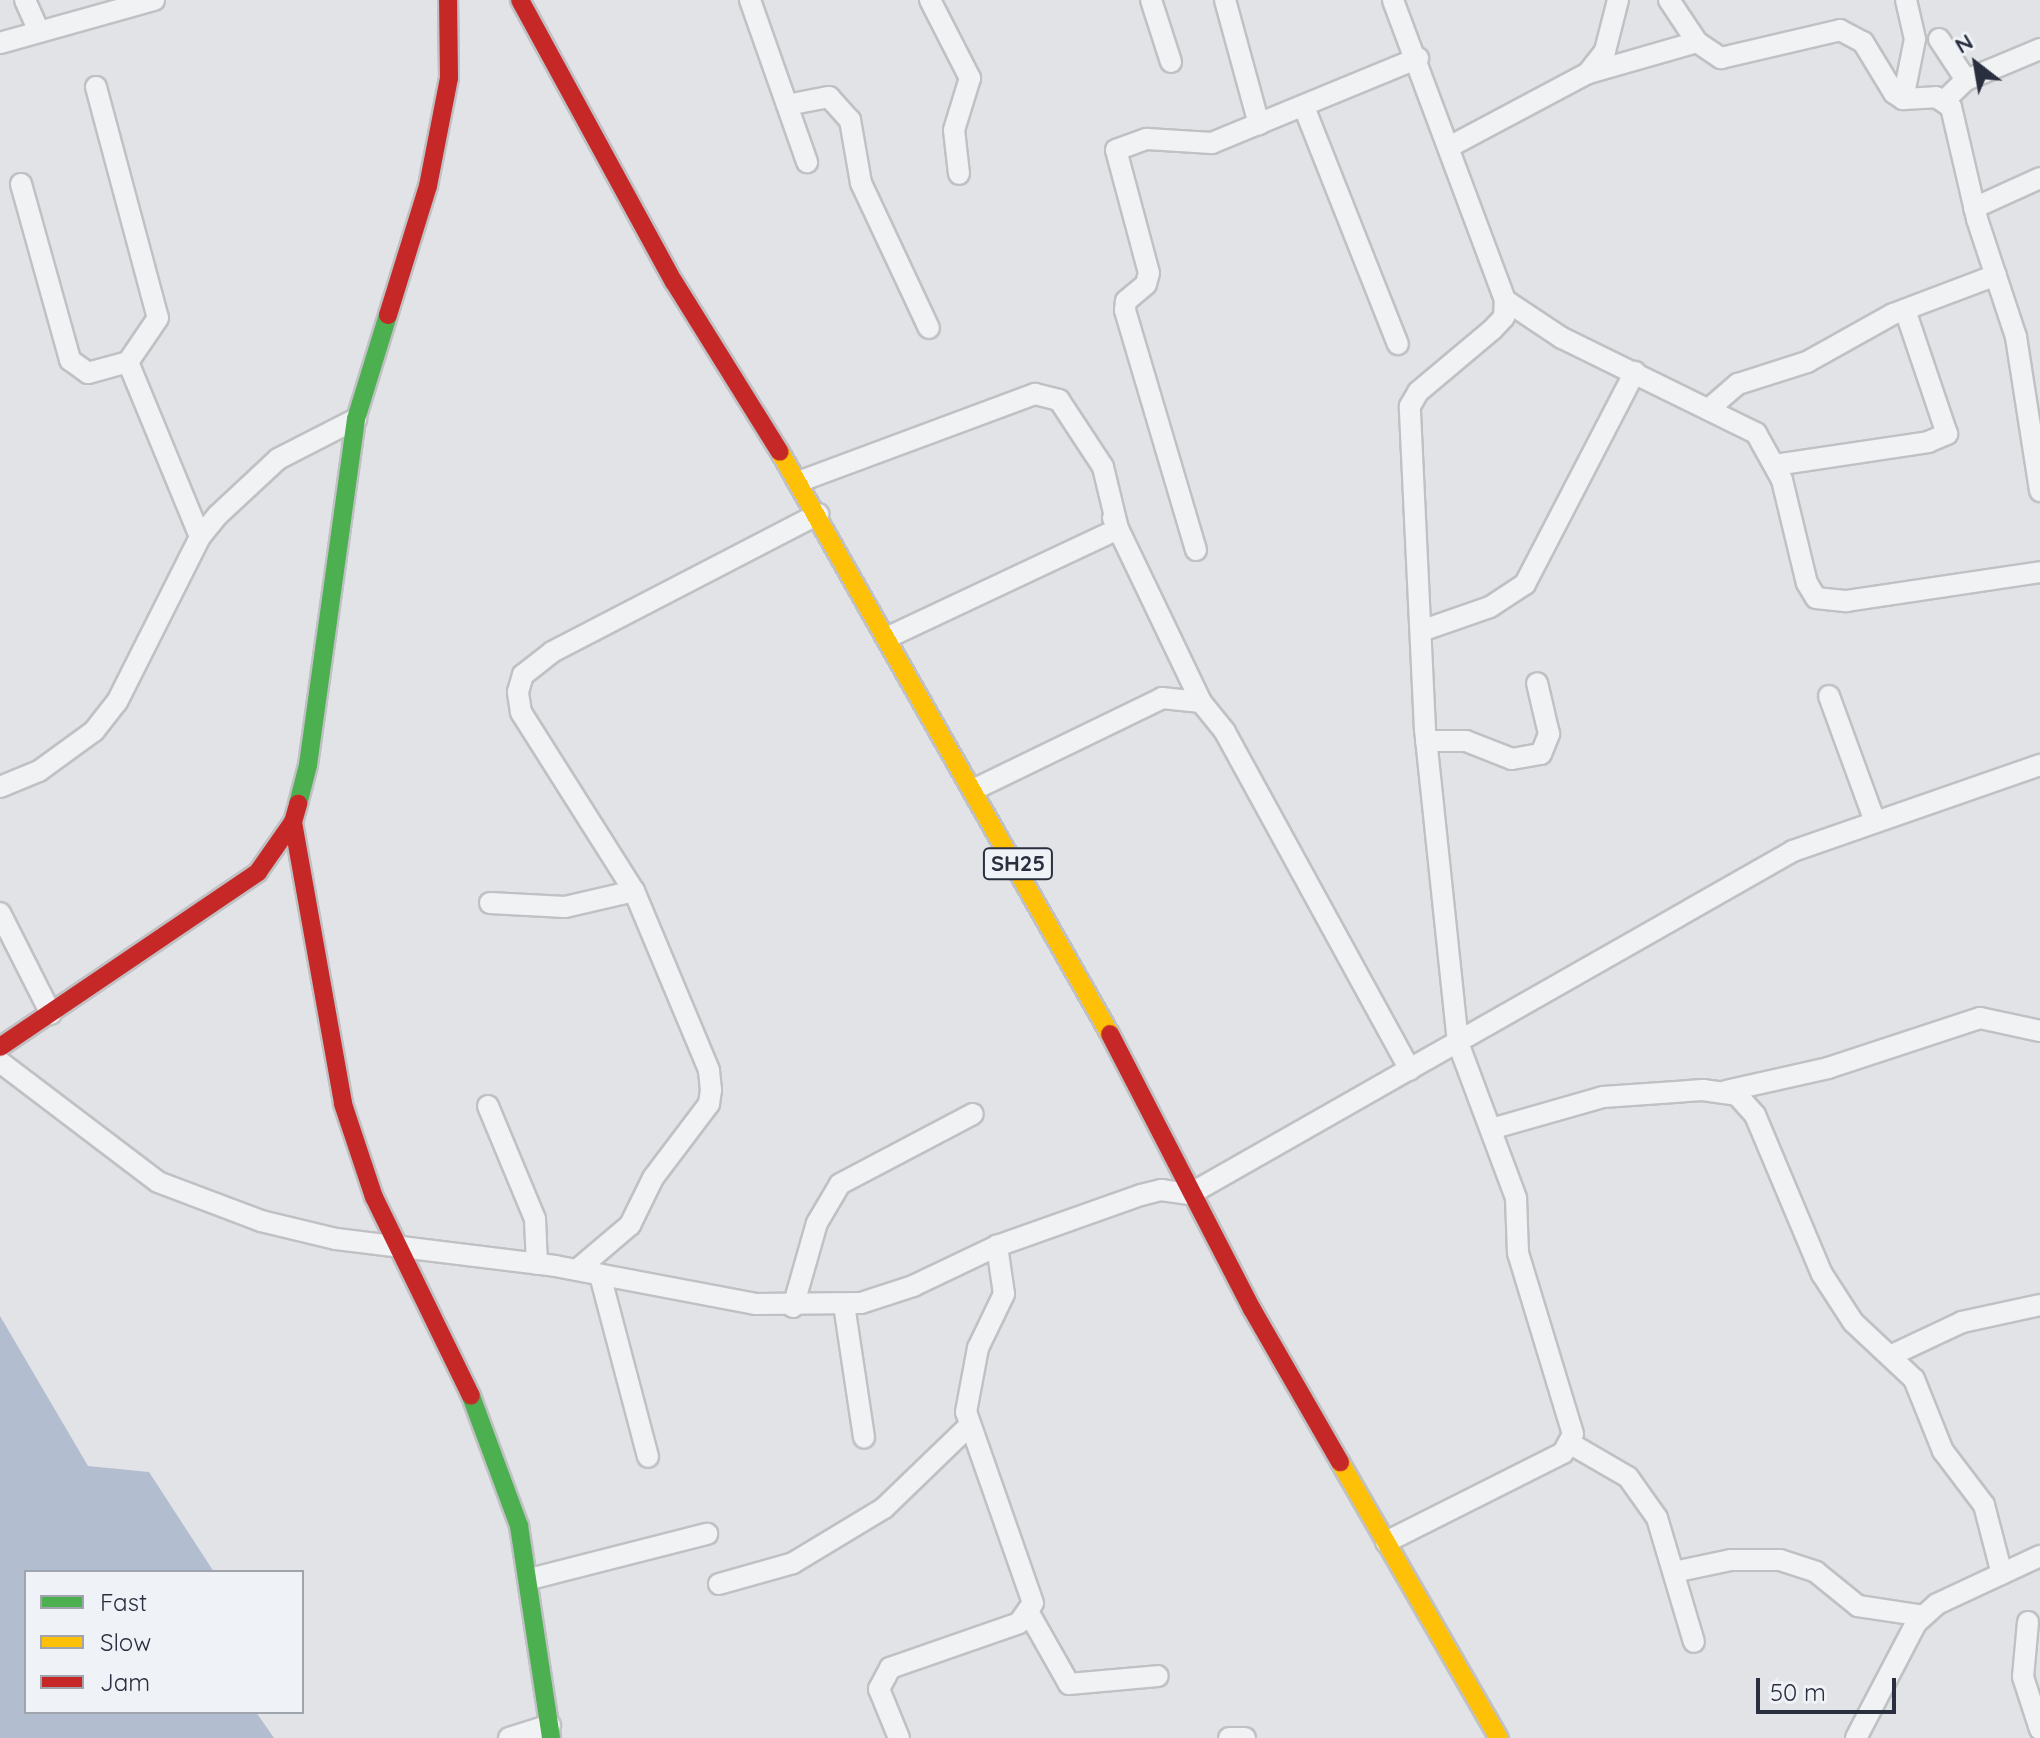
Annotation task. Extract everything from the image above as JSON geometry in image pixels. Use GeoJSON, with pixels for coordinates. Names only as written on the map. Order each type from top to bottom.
{"type":"FeatureCollection","features":[{"type":"Feature","properties":{"kind":"main road"},"geometry":{"type":"LineString","coordinates":[[0,1047],[258,872],[293,822],[308,765],[356,419],[428,186],[449,78],[448,0]]}},
{"type":"Feature","properties":{"kind":"main road","name":"SH25"},"geometry":{"type":"LineString","coordinates":[[520,0],[674,282],[818,514],[1067,951],[1190,1194],[1499,1738]]}},
{"type":"Feature","properties":{"kind":"main road"},"geometry":{"type":"LineString","coordinates":[[293,822],[343,1104],[361,1165],[476,1406],[519,1526],[530,1579],[550,1732]]}},
{"type":"Feature","properties":{"kind":"street"},"geometry":{"type":"LineString","coordinates":[[25,0],[39,32]]}},
{"type":"Feature","properties":{"kind":"street"},"geometry":{"type":"LineString","coordinates":[[0,43],[126,4],[154,0]]}},
{"type":"Feature","properties":{"kind":"street"},"geometry":{"type":"LineString","coordinates":[[750,0],[807,162]]}},
{"type":"Feature","properties":{"kind":"street"},"geometry":{"type":"LineString","coordinates":[[930,0],[970,78],[954,130],[959,174]]}},
{"type":"Feature","properties":{"kind":"street"},"geometry":{"type":"LineString","coordinates":[[1151,0],[1171,62]]}},
{"type":"Feature","properties":{"kind":"street"},"geometry":{"type":"LineString","coordinates":[[1225,0],[1259,124]]}},
{"type":"Feature","properties":{"kind":"street"},"geometry":{"type":"LineString","coordinates":[[1386,1542],[1563,1453],[1571,1444],[1569,1413],[1518,1253],[1516,1198],[1458,1043],[1426,741],[1410,406],[1418,392],[1504,317],[1505,300],[1418,58],[1393,0]]}},
{"type":"Feature","properties":{"kind":"street"},"geometry":{"type":"LineString","coordinates":[[1588,73],[1605,51],[1618,0]]}},
{"type":"Feature","properties":{"kind":"street"},"geometry":{"type":"LineString","coordinates":[[1669,0],[1697,42],[1721,58],[1826,32],[1854,33],[1903,99]]}},
{"type":"Feature","properties":{"kind":"street"},"geometry":{"type":"LineString","coordinates":[[1903,99],[1915,39],[1906,0]]}},
{"type":"Feature","properties":{"kind":"street"},"geometry":{"type":"LineString","coordinates":[[1939,39],[1966,80]]}},
{"type":"Feature","properties":{"kind":"street"},"geometry":{"type":"LineString","coordinates":[[1449,147],[1588,73],[1697,42]]}},
{"type":"Feature","properties":{"kind":"street"},"geometry":{"type":"LineString","coordinates":[[1903,99],[1945,100],[1966,80],[2040,49]]}},
{"type":"Feature","properties":{"kind":"street"},"geometry":{"type":"LineString","coordinates":[[1196,550],[1125,310],[1126,301],[1146,284],[1149,273],[1114,156],[1133,141],[1201,146],[1304,107],[1418,58]]}},
{"type":"Feature","properties":{"kind":"street"},"geometry":{"type":"LineString","coordinates":[[96,87],[158,318],[152,332],[134,346],[128,362],[200,537]]}},
{"type":"Feature","properties":{"kind":"street"},"geometry":{"type":"LineString","coordinates":[[787,105],[829,97],[850,120],[861,183],[929,328]]}},
{"type":"Feature","properties":{"kind":"street"},"geometry":{"type":"LineString","coordinates":[[1945,100],[1956,120],[1974,208],[2016,337],[2040,491]]}},
{"type":"Feature","properties":{"kind":"street"},"geometry":{"type":"LineString","coordinates":[[1304,107],[1398,344]]}},
{"type":"Feature","properties":{"kind":"street"},"geometry":{"type":"LineString","coordinates":[[1974,208],[2040,178]]}},
{"type":"Feature","properties":{"kind":"street"},"geometry":{"type":"LineString","coordinates":[[21,184],[70,360],[88,373],[128,362]]}},
{"type":"Feature","properties":{"kind":"street"},"geometry":{"type":"LineString","coordinates":[[1710,408],[1738,384],[1807,362],[1905,310],[1996,275]]}},
{"type":"Feature","properties":{"kind":"street"},"geometry":{"type":"LineString","coordinates":[[1505,300],[1562,338],[1756,433],[1775,465],[1807,583],[1816,598],[1827,603],[2040,572]]}},
{"type":"Feature","properties":{"kind":"street"},"geometry":{"type":"LineString","coordinates":[[1775,465],[1941,439],[1947,434],[1905,310]]}},
{"type":"Feature","properties":{"kind":"street"},"geometry":{"type":"LineString","coordinates":[[1421,631],[1490,607],[1525,584],[1635,372]]}},
{"type":"Feature","properties":{"kind":"street"},"geometry":{"type":"LineString","coordinates":[[798,482],[1035,394],[1059,400],[1103,467],[1118,529]]}},
{"type":"Feature","properties":{"kind":"street"},"geometry":{"type":"LineString","coordinates":[[0,787],[65,755],[94,731],[117,702],[200,537],[278,459],[356,419]]}},
{"type":"Feature","properties":{"kind":"street"},"geometry":{"type":"LineString","coordinates":[[1103,497],[1201,702],[1225,732],[1410,1070]]}},
{"type":"Feature","properties":{"kind":"street"},"geometry":{"type":"LineString","coordinates":[[577,1270],[630,1225],[653,1178],[709,1104],[709,1070],[634,891],[528,726],[518,692],[523,675],[552,652],[818,514]]}},
{"type":"Feature","properties":{"kind":"street"},"geometry":{"type":"LineString","coordinates":[[888,637],[1118,529]]}},
{"type":"Feature","properties":{"kind":"street"},"geometry":{"type":"LineString","coordinates":[[1426,741],[1466,741],[1512,759],[1541,754],[1549,734],[1537,683]]}},
{"type":"Feature","properties":{"kind":"street"},"geometry":{"type":"LineString","coordinates":[[1829,696],[1874,819]]}},
{"type":"Feature","properties":{"kind":"street"},"geometry":{"type":"LineString","coordinates":[[975,789],[1162,698],[1201,702]]}},
{"type":"Feature","properties":{"kind":"street"},"geometry":{"type":"LineString","coordinates":[[0,1062],[135,1167],[180,1193],[261,1221],[398,1247],[577,1270],[793,1307],[844,1305],[887,1297],[997,1246],[1141,1195],[1161,1190],[1190,1194],[1793,851],[1874,819],[2040,765]]}},
{"type":"Feature","properties":{"kind":"street"},"geometry":{"type":"LineString","coordinates":[[490,903],[565,907],[634,891]]}},
{"type":"Feature","properties":{"kind":"street"},"geometry":{"type":"LineString","coordinates":[[0,913],[51,1014]]}},
{"type":"Feature","properties":{"kind":"street"},"geometry":{"type":"LineString","coordinates":[[1491,1129],[1584,1100],[1726,1091],[1828,1068],[1980,1018],[2040,1031]]}},
{"type":"Feature","properties":{"kind":"street"},"geometry":{"type":"LineString","coordinates":[[1726,1091],[1737,1095],[1755,1115],[1837,1298],[1864,1333],[1892,1355],[1914,1379],[1950,1462],[1984,1505],[2002,1574]]}},
{"type":"Feature","properties":{"kind":"street"},"geometry":{"type":"LineString","coordinates":[[488,1106],[535,1219],[537,1264]]}},
{"type":"Feature","properties":{"kind":"street"},"geometry":{"type":"LineString","coordinates":[[793,1307],[817,1223],[840,1184],[973,1114]]}},
{"type":"Feature","properties":{"kind":"street"},"geometry":{"type":"LineString","coordinates":[[997,1246],[1004,1294],[978,1348],[968,1396],[969,1426],[1029,1589],[1030,1615],[1069,1684],[1158,1676]]}},
{"type":"Feature","properties":{"kind":"street"},"geometry":{"type":"LineString","coordinates":[[600,1275],[648,1457]]}},
{"type":"Feature","properties":{"kind":"street"},"geometry":{"type":"LineString","coordinates":[[844,1305],[864,1437]]}},
{"type":"Feature","properties":{"kind":"street"},"geometry":{"type":"LineString","coordinates":[[1892,1355],[1962,1322],[2040,1305]]}},
{"type":"Feature","properties":{"kind":"street"},"geometry":{"type":"LineString","coordinates":[[719,1584],[793,1563],[884,1508],[969,1426]]}},
{"type":"Feature","properties":{"kind":"street"},"geometry":{"type":"LineString","coordinates":[[1571,1444],[1614,1466],[1643,1495],[1657,1518],[1694,1642]]}},
{"type":"Feature","properties":{"kind":"street"},"geometry":{"type":"LineString","coordinates":[[530,1579],[707,1534]]}},
{"type":"Feature","properties":{"kind":"street"},"geometry":{"type":"LineString","coordinates":[[1856,1738],[1901,1644],[1923,1616],[2040,1556]]}},
{"type":"Feature","properties":{"kind":"street"},"geometry":{"type":"LineString","coordinates":[[1674,1572],[1731,1560],[1780,1560],[1816,1572],[1858,1606],[1923,1616]]}},
{"type":"Feature","properties":{"kind":"street"},"geometry":{"type":"LineString","coordinates":[[899,1738],[879,1689],[890,1668],[1019,1623],[1030,1615]]}},
{"type":"Feature","properties":{"kind":"street"},"geometry":{"type":"LineString","coordinates":[[2028,1622],[2023,1677],[2040,1729]]}},
{"type":"Feature","properties":{"kind":"street"},"geometry":{"type":"LineString","coordinates":[[509,1738],[550,1732]]}},
{"type":"Feature","properties":{"kind":"street"},"geometry":{"type":"LineString","coordinates":[[1229,1738],[1245,1738]]}},
{"type":"Feature","properties":{"kind":"water"},"geometry":{"type":"Polygon","coordinates":[[[0,1316],[88,1466],[149,1472],[213,1570],[24,1570],[24,1714],[257,1714],[274,1738],[0,1738],[0,1316]]]}},
{"type":"Feature","properties":{"kind":"traffic: fast"},"geometry":{"type":"LineString","coordinates":[[298,804],[308,765],[356,419],[388,315]]}},
{"type":"Feature","properties":{"kind":"traffic: fast"},"geometry":{"type":"LineString","coordinates":[[471,1396],[519,1526],[551,1738]]}},
{"type":"Feature","properties":{"kind":"traffic: slow"},"geometry":{"type":"LineString","coordinates":[[780,452],[1110,1034]]}},
{"type":"Feature","properties":{"kind":"traffic: slow"},"geometry":{"type":"LineString","coordinates":[[1340,1462],[1499,1738]]}},
{"type":"Feature","properties":{"kind":"traffic: jam"},"geometry":{"type":"LineString","coordinates":[[388,315],[428,186],[449,78],[448,0]]}},
{"type":"Feature","properties":{"kind":"traffic: jam"},"geometry":{"type":"LineString","coordinates":[[520,0],[674,282],[780,452]]}},
{"type":"Feature","properties":{"kind":"traffic: jam"},"geometry":{"type":"LineString","coordinates":[[0,1047],[258,872],[293,822],[298,804]]}},
{"type":"Feature","properties":{"kind":"traffic: jam"},"geometry":{"type":"LineString","coordinates":[[293,822],[343,1104],[374,1197],[471,1396]]}},
{"type":"Feature","properties":{"kind":"traffic: jam"},"geometry":{"type":"LineString","coordinates":[[1110,1034],[1252,1309],[1340,1462]]}}]}
